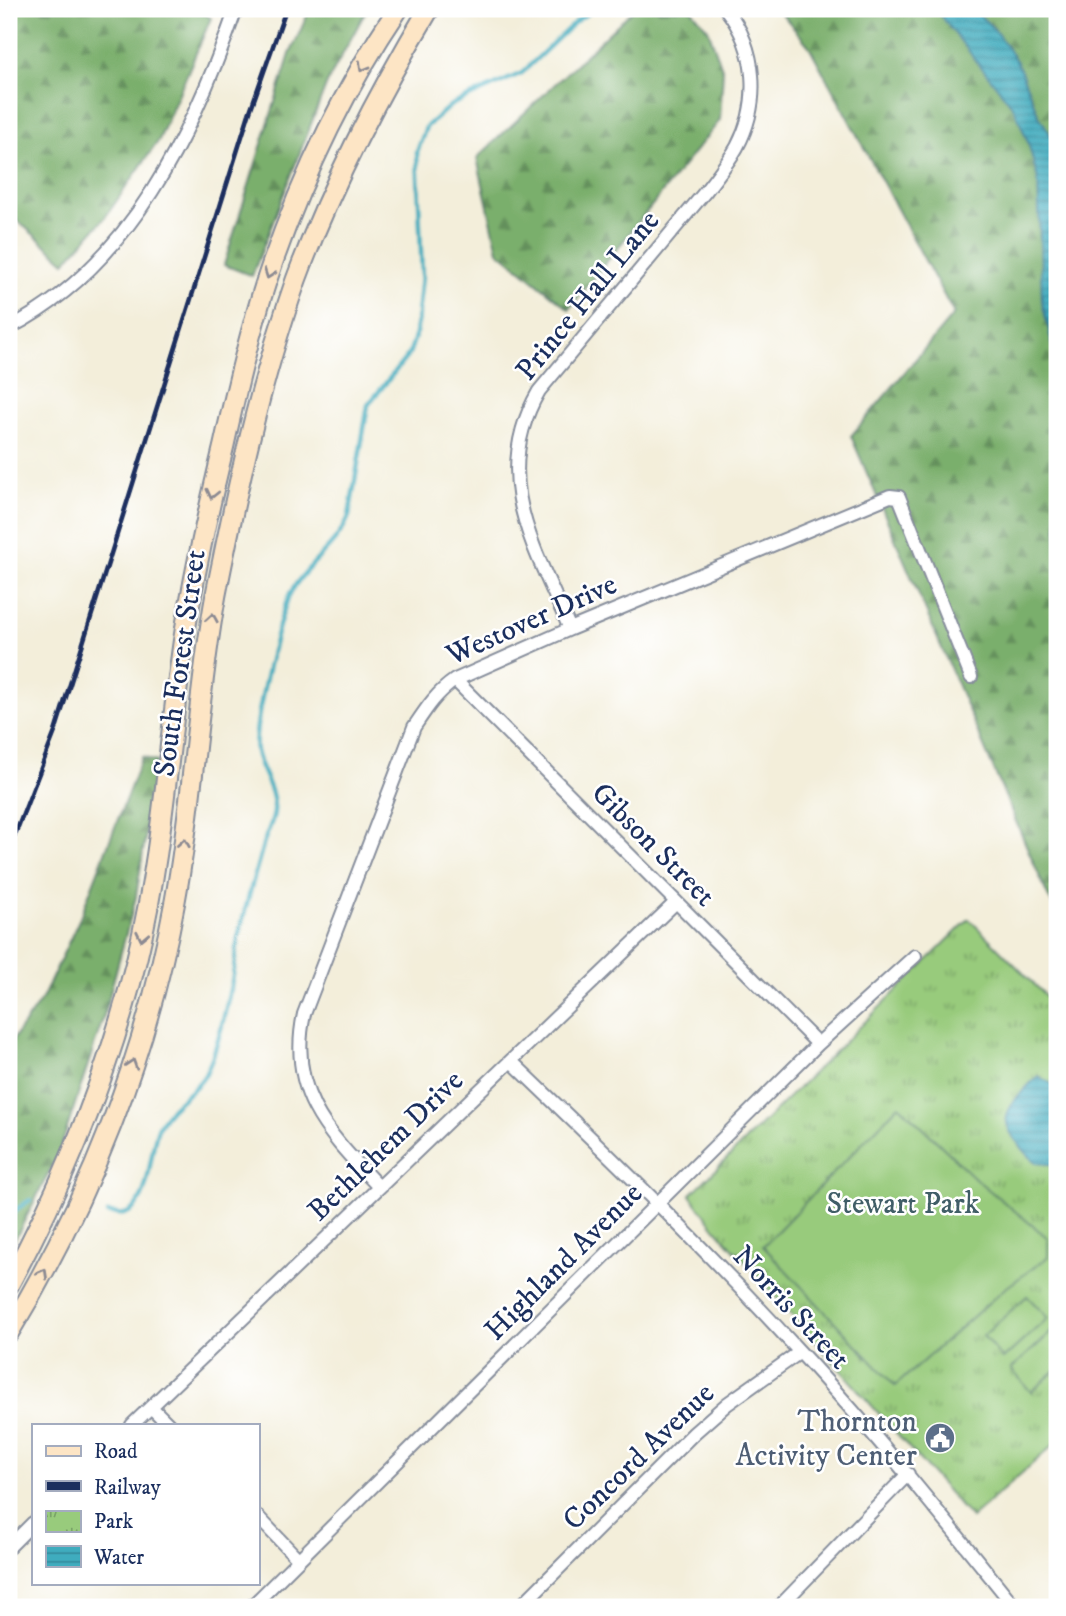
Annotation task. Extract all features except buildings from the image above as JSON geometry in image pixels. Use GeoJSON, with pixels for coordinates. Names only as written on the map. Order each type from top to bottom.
{"type":"FeatureCollection","features":[{"type":"Feature","properties":{"kind":"street"},"geometry":{"type":"LineString","coordinates":[[9,328],[45,307],[81,278],[138,211],[180,146],[201,103],[236,9]]}},
{"type":"Feature","properties":{"kind":"street","name":"South Forest Street"},"geometry":{"type":"LineString","coordinates":[[9,1284],[47,1211],[80,1135],[121,1018],[137,958],[151,897],[176,694],[193,585],[246,351],[266,283],[290,216],[319,150],[352,86],[398,9]]}},
{"type":"Feature","properties":{"kind":"street","name":"South Forest Street"},"geometry":{"type":"LineString","coordinates":[[9,1332],[54,1253],[80,1199],[121,1097],[145,1025],[175,901],[215,599],[253,425],[273,352],[329,198],[390,74],[429,9]]}},
{"type":"Feature","properties":{"kind":"street","name":"Prince Hall Lane"},"geometry":{"type":"LineString","coordinates":[[570,629],[532,542],[520,505],[516,466],[522,426],[539,391],[705,192],[742,135],[751,109],[752,72],[743,36],[726,9]]}},
{"type":"Feature","properties":{"kind":"street","name":"Westover Drive"},"geometry":{"type":"LineString","coordinates":[[379,1187],[331,1136],[319,1118],[304,1078],[301,1028],[345,902],[414,727],[436,695],[455,680],[570,629],[890,496],[899,497],[971,677]]}},
{"type":"Feature","properties":{"kind":"street","name":"Gibson Street"},"geometry":{"type":"LineString","coordinates":[[455,680],[818,1044]]}},
{"type":"Feature","properties":{"kind":"street","name":"Bethlehem Drive"},"geometry":{"type":"LineString","coordinates":[[133,1424],[675,903]]}},
{"type":"Feature","properties":{"kind":"street","name":"Highland Avenue"},"geometry":{"type":"LineString","coordinates":[[251,1607],[818,1044],[915,956]]}},
{"type":"Feature","properties":{"kind":"street","name":"Norris Street"},"geometry":{"type":"LineString","coordinates":[[510,1060],[658,1203],[800,1352],[908,1474],[1015,1607]]}},
{"type":"Feature","properties":{"kind":"street","name":"Concord Avenue"},"geometry":{"type":"LineString","coordinates":[[520,1607],[694,1433],[727,1404],[800,1352]]}},
{"type":"Feature","properties":{"kind":"street"},"geometry":{"type":"LineString","coordinates":[[151,1407],[168,1424]]}},
{"type":"Feature","properties":{"kind":"street"},"geometry":{"type":"LineString","coordinates":[[779,1607],[908,1474]]}},
{"type":"Feature","properties":{"kind":"street"},"geometry":{"type":"LineString","coordinates":[[259,1518],[299,1559]]}},
{"type":"Feature","properties":{"kind":"street"},"geometry":{"type":"LineString","coordinates":[[9,1547],[32,1524]]}},
{"type":"Feature","properties":{"kind":"green space"},"geometry":{"type":"Polygon","coordinates":[[[9,9],[195,9],[211,18],[159,140],[104,219],[65,262],[9,213],[9,9]]]}},
{"type":"Feature","properties":{"kind":"green space"},"geometry":{"type":"Polygon","coordinates":[[[310,9],[367,9],[327,83],[252,276],[224,265],[290,54],[310,9]]]}},
{"type":"Feature","properties":{"kind":"green space"},"geometry":{"type":"Polygon","coordinates":[[[634,9],[691,9],[708,29],[723,71],[720,120],[569,309],[498,251],[477,158],[634,9]]]}},
{"type":"Feature","properties":{"kind":"green space"},"geometry":{"type":"Polygon","coordinates":[[[778,9],[1057,9],[1057,912],[851,436],[954,314],[809,46],[778,9]]]}},
{"type":"Feature","properties":{"kind":"green space"},"geometry":{"type":"Polygon","coordinates":[[[142,757],[157,762],[136,897],[103,1019],[59,1153],[9,1251],[9,1045],[43,997],[79,920],[142,757]]]}},
{"type":"Feature","properties":{"kind":"green space","name":"Stewart Park"},"geometry":{"type":"Polygon","coordinates":[[[969,919],[1057,1007],[1057,1442],[971,1518],[716,1229],[690,1195],[969,919]]]}},
{"type":"Feature","properties":{"kind":"green space"},"geometry":{"type":"Polygon","coordinates":[[[899,1105],[978,1181],[1048,1238],[1048,1257],[1003,1290],[895,1386],[763,1246],[899,1105]]]}},
{"type":"Feature","properties":{"kind":"green space"},"geometry":{"type":"Polygon","coordinates":[[[1027,1296],[1048,1318],[1003,1359],[983,1336],[1027,1296]]]}},
{"type":"Feature","properties":{"kind":"green space"},"geometry":{"type":"Polygon","coordinates":[[[1055,1329],[1057,1369],[1031,1392],[1011,1369],[1055,1329]]]}},
{"type":"Feature","properties":{"kind":"water"},"geometry":{"type":"Polygon","coordinates":[[[935,9],[973,9],[994,29],[1017,62],[1039,116],[1057,145],[1057,364],[1042,302],[1038,179],[1028,142],[1014,108],[935,9]]]}},
{"type":"Feature","properties":{"kind":"water"},"geometry":{"type":"Polygon","coordinates":[[[1038,1076],[1057,1087],[1057,1165],[1036,1163],[1008,1128],[1009,1110],[1038,1076]]]}},
{"type":"Feature","properties":{"kind":"waterway"},"geometry":{"type":"LineString","coordinates":[[108,1213],[124,1214],[133,1209],[140,1200],[160,1124],[202,1079],[218,1039],[233,976],[239,934],[274,812],[273,796],[256,751],[256,739],[261,700],[277,632],[293,589],[336,539],[349,516],[368,405],[409,354],[416,334],[422,276],[417,152],[426,127],[451,105],[522,73],[575,22],[594,9]]}},
{"type":"Feature","properties":{"kind":"waterway"},"geometry":{"type":"LineString","coordinates":[[9,1220],[17,1209],[30,1200]]}},
{"type":"Feature","properties":{"kind":"railway"},"geometry":{"type":"LineString","coordinates":[[9,850],[55,732],[249,114],[286,9]]}},
{"type":"Feature","properties":{"kind":"place","name":"Thornton Activity Center"},"geometry":{"type":"Point","coordinates":[940,1438]}}]}
